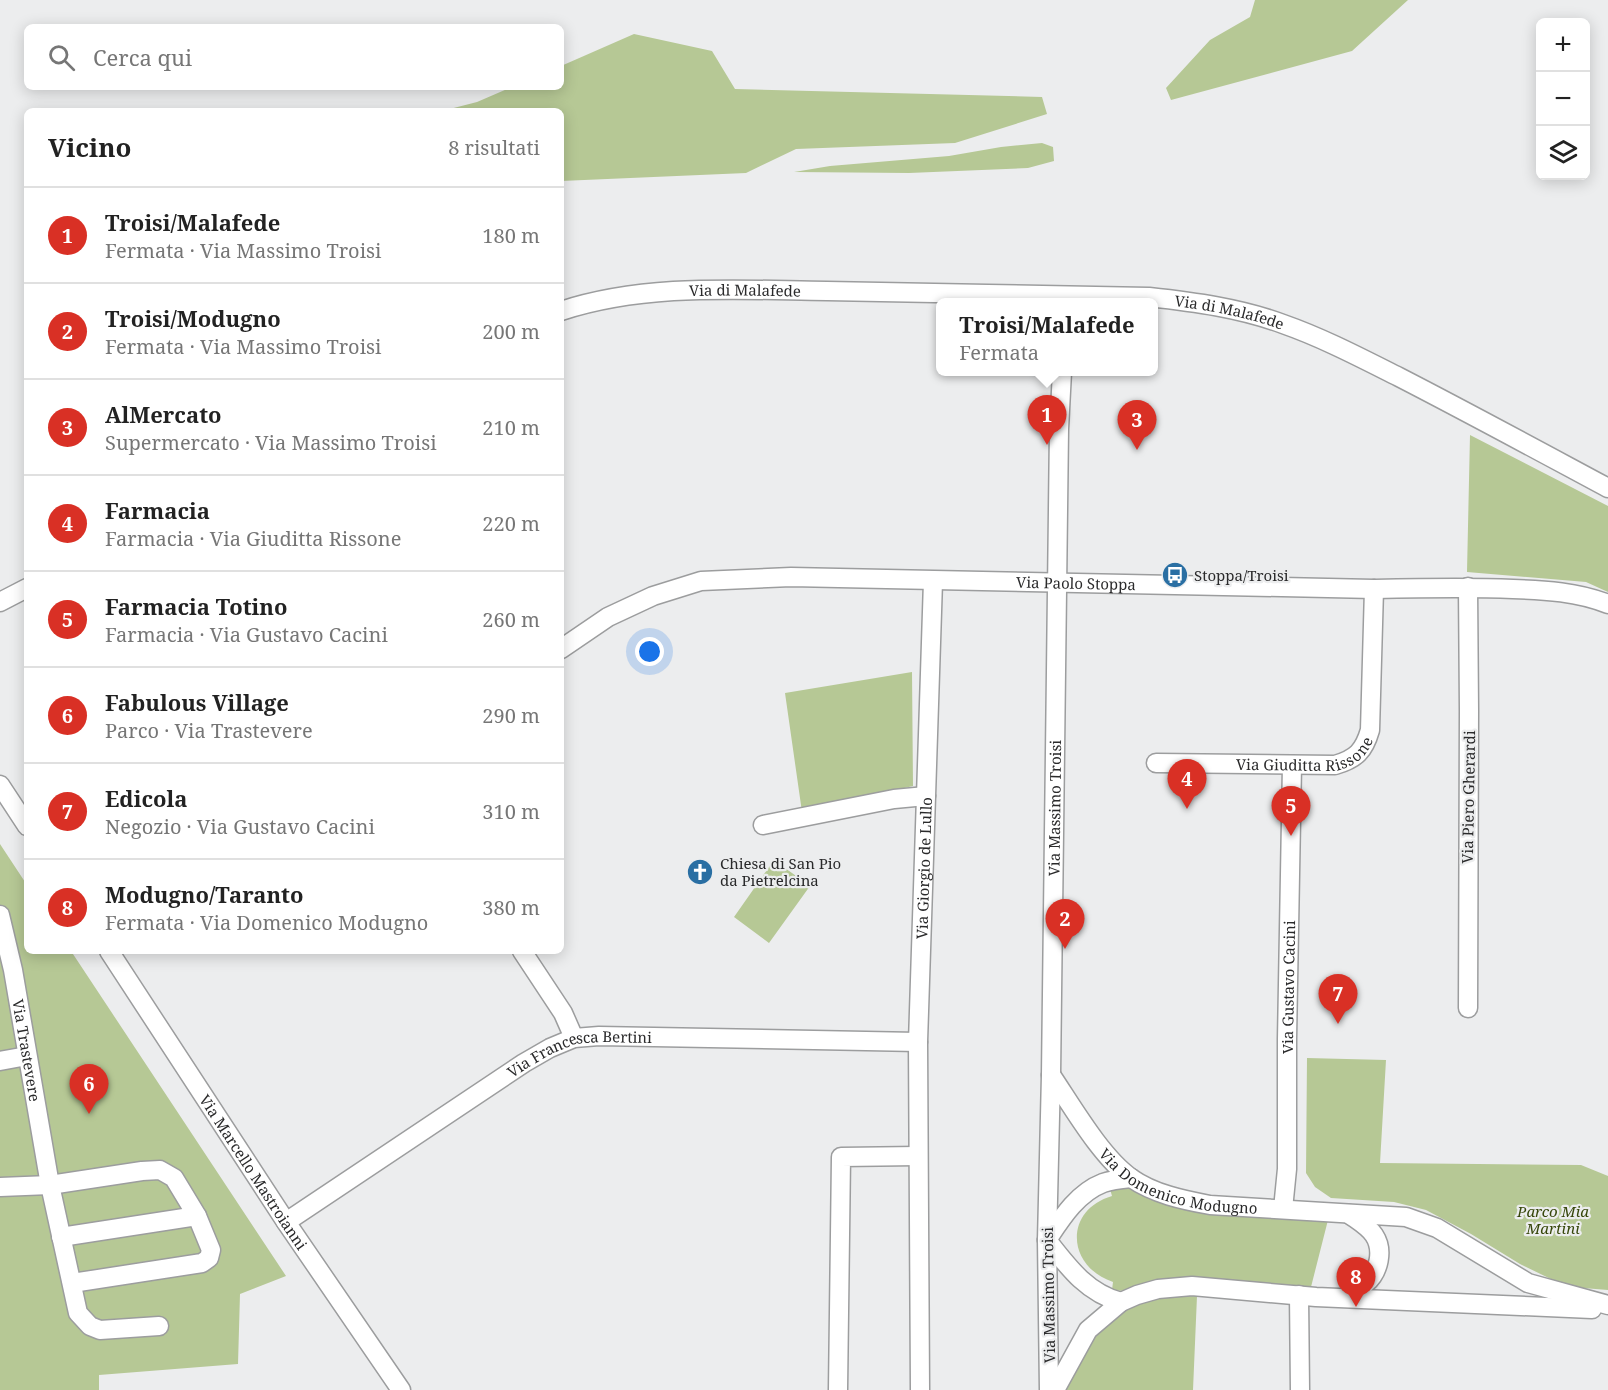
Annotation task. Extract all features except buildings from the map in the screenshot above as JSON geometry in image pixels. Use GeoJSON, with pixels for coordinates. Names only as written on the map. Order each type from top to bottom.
{"type":"FeatureCollection","features":[{"type":"Feature","properties":{"kind":"street","name":"Via di Malafede"},"geometry":{"type":"LineString","coordinates":[[564,310],[606,298],[715,291],[1022,298]]}},
{"type":"Feature","properties":{"kind":"street","name":"Via di Malafede"},"geometry":{"type":"LineString","coordinates":[[1108,298],[1157,298]]}},
{"type":"Feature","properties":{"kind":"street","name":"Via di Malafede"},"geometry":{"type":"LineString","coordinates":[[1158,298],[1228,308],[1282,323],[1331,343],[1608,488]]}},
{"type":"Feature","properties":{"kind":"street","name":"Via Massimo Troisi"},"geometry":{"type":"LineString","coordinates":[[1049,1390],[1047,1240],[1059,429],[1062,376]]}},
{"type":"Feature","properties":{"kind":"street","name":"Via Paolo Stoppa"},"geometry":{"type":"LineString","coordinates":[[564,647],[608,617],[653,596],[701,581],[791,577],[1374,588],[1468,586],[1547,590],[1608,604]]}},
{"type":"Feature","properties":{"kind":"street","name":"Via Giorgio de Lullo"},"geometry":{"type":"LineString","coordinates":[[920,1390],[918,1042],[933,581]]}},
{"type":"Feature","properties":{"kind":"street","name":"Via Piero Gherardi"},"geometry":{"type":"LineString","coordinates":[[1468,586],[1468,1008]]}},
{"type":"Feature","properties":{"kind":"street","name":"Via Giuditta Rissone"},"geometry":{"type":"LineString","coordinates":[[1156,763],[1335,765],[1358,755],[1366,745],[1370,730],[1374,588]]}},
{"type":"Feature","properties":{"kind":"street"},"geometry":{"type":"LineString","coordinates":[[0,602],[24,590]]}},
{"type":"Feature","properties":{"kind":"street","name":"Via Gustavo Cacini"},"geometry":{"type":"LineString","coordinates":[[1283,1209],[1287,1169],[1292,765]]}},
{"type":"Feature","properties":{"kind":"street"},"geometry":{"type":"LineString","coordinates":[[0,785],[24,821]]}},
{"type":"Feature","properties":{"kind":"street"},"geometry":{"type":"LineString","coordinates":[[763,825],[894,799],[926,796]]}},
{"type":"Feature","properties":{"kind":"street","name":"Via Trastevere"},"geometry":{"type":"LineString","coordinates":[[0,915],[13,970],[50,1185],[78,1313],[90,1326],[100,1330],[159,1326]]}},
{"type":"Feature","properties":{"kind":"street","name":"Via Marcello Mastroianni"},"geometry":{"type":"LineString","coordinates":[[111,954],[286,1222],[400,1390]]}},
{"type":"Feature","properties":{"kind":"street"},"geometry":{"type":"LineString","coordinates":[[524,954],[563,1013],[574,1038]]}},
{"type":"Feature","properties":{"kind":"street","name":"Via Francesca Bertini"},"geometry":{"type":"LineString","coordinates":[[286,1222],[524,1063],[574,1038],[609,1036],[918,1042]]}},
{"type":"Feature","properties":{"kind":"street"},"geometry":{"type":"LineString","coordinates":[[0,1061],[27,1056]]}},
{"type":"Feature","properties":{"kind":"street","name":"Via Domenico Modugno"},"geometry":{"type":"LineString","coordinates":[[1051,1075],[1109,1157],[1131,1178],[1152,1189],[1183,1200],[1210,1204],[1406,1217],[1437,1228],[1528,1283],[1608,1307]]}},
{"type":"Feature","properties":{"kind":"street"},"geometry":{"type":"LineString","coordinates":[[838,1390],[841,1157],[918,1156]]}},
{"type":"Feature","properties":{"kind":"street"},"geometry":{"type":"LineString","coordinates":[[0,1187],[50,1185],[160,1170],[174,1178],[197,1216],[211,1250],[209,1258],[202,1263],[72,1283]]}},
{"type":"Feature","properties":{"kind":"street"},"geometry":{"type":"LineString","coordinates":[[1121,1302],[1090,1288],[1072,1272],[1047,1240],[1065,1214],[1090,1189],[1105,1182],[1131,1178]]}},
{"type":"Feature","properties":{"kind":"street"},"geometry":{"type":"LineString","coordinates":[[1347,1213],[1366,1226],[1374,1235],[1379,1245],[1379,1258],[1376,1270],[1368,1282],[1347,1297]]}},
{"type":"Feature","properties":{"kind":"street"},"geometry":{"type":"LineString","coordinates":[[61,1237],[197,1216]]}},
{"type":"Feature","properties":{"kind":"street","name":"Via Domenico Modugno"},"geometry":{"type":"LineString","coordinates":[[1055,1390],[1088,1330],[1121,1302],[1158,1289],[1192,1286],[1299,1295],[1608,1307]]}},
{"type":"Feature","properties":{"kind":"street"},"geometry":{"type":"LineString","coordinates":[[1299,1295],[1299,1390]]}},
{"type":"Feature","properties":{"kind":"green space"},"geometry":{"type":"Polygon","coordinates":[[[1255,0],[1408,0],[1352,51],[1171,100],[1166,88],[1210,40],[1250,17],[1255,0]]]}},
{"type":"Feature","properties":{"kind":"green space"},"geometry":{"type":"Polygon","coordinates":[[[634,34],[712,51],[735,89],[1042,97],[1047,114],[955,143],[796,149],[746,173],[564,181],[564,108],[454,108],[477,102],[505,90],[564,90],[564,65],[634,34]]]}},
{"type":"Feature","properties":{"kind":"green space"},"geometry":{"type":"Polygon","coordinates":[[[1042,143],[1053,147],[1054,161],[1028,168],[909,173],[794,172],[830,166],[949,156],[1042,143]]]}},
{"type":"Feature","properties":{"kind":"green space"},"geometry":{"type":"Polygon","coordinates":[[[1470,435],[1608,506],[1608,592],[1586,582],[1467,572],[1470,435]]]}},
{"type":"Feature","properties":{"kind":"green space"},"geometry":{"type":"Polygon","coordinates":[[[912,672],[913,786],[802,812],[785,693],[912,672]]]}},
{"type":"Feature","properties":{"kind":"green space"},"geometry":{"type":"Polygon","coordinates":[[[0,844],[24,880],[24,954],[73,954],[286,1276],[240,1294],[238,1364],[99,1375],[99,1390],[0,1390],[0,844]]]}},
{"type":"Feature","properties":{"kind":"green space"},"geometry":{"type":"Polygon","coordinates":[[[774,860],[810,886],[769,943],[734,917],[774,860]]]}},
{"type":"Feature","properties":{"kind":"green space","name":"Parco Mia Martini"},"geometry":{"type":"Polygon","coordinates":[[[1307,1058],[1386,1060],[1380,1163],[1581,1165],[1608,1176],[1608,1290],[1583,1288],[1557,1282],[1520,1264],[1426,1210],[1394,1202],[1331,1198],[1315,1187],[1306,1173],[1307,1058]]]}},
{"type":"Feature","properties":{"kind":"green space"},"geometry":{"type":"Polygon","coordinates":[[[1128,1187],[1140,1191],[1328,1220],[1311,1287],[1177,1278],[1125,1291],[1112,1290],[1113,1282],[1097,1274],[1086,1264],[1079,1251],[1077,1238],[1079,1225],[1085,1213],[1096,1203],[1112,1196],[1110,1189],[1128,1187]]]}},
{"type":"Feature","properties":{"kind":"green space"},"geometry":{"type":"Polygon","coordinates":[[[1165,1294],[1197,1296],[1193,1390],[1065,1390],[1077,1356],[1106,1321],[1135,1304],[1165,1294]]]}},
{"type":"Feature","properties":{"kind":"place","name":"Troisi/Malafede"},"geometry":{"type":"Point","coordinates":[1047,445]}},
{"type":"Feature","properties":{"kind":"place","name":"AlMercato"},"geometry":{"type":"Point","coordinates":[1137,450]}},
{"type":"Feature","properties":{"kind":"place","name":"Stoppa/Troisi"},"geometry":{"type":"Point","coordinates":[1175,575]}},
{"type":"Feature","properties":{"kind":"place","name":"Farmacia"},"geometry":{"type":"Point","coordinates":[1187,809]}},
{"type":"Feature","properties":{"kind":"place","name":"Farmacia Totino"},"geometry":{"type":"Point","coordinates":[1291,836]}},
{"type":"Feature","properties":{"kind":"place","name":"Chiesa di San Pio da Pietrelcina"},"geometry":{"type":"Point","coordinates":[700,872]}},
{"type":"Feature","properties":{"kind":"place","name":"Troisi/Modugno"},"geometry":{"type":"Point","coordinates":[1065,949]}},
{"type":"Feature","properties":{"kind":"place","name":"Edicola"},"geometry":{"type":"Point","coordinates":[1338,1024]}},
{"type":"Feature","properties":{"kind":"place","name":"Fabulous Village"},"geometry":{"type":"Point","coordinates":[89,1114]}},
{"type":"Feature","properties":{"kind":"place","name":"Modugno/Taranto"},"geometry":{"type":"Point","coordinates":[1356,1307]}}]}
